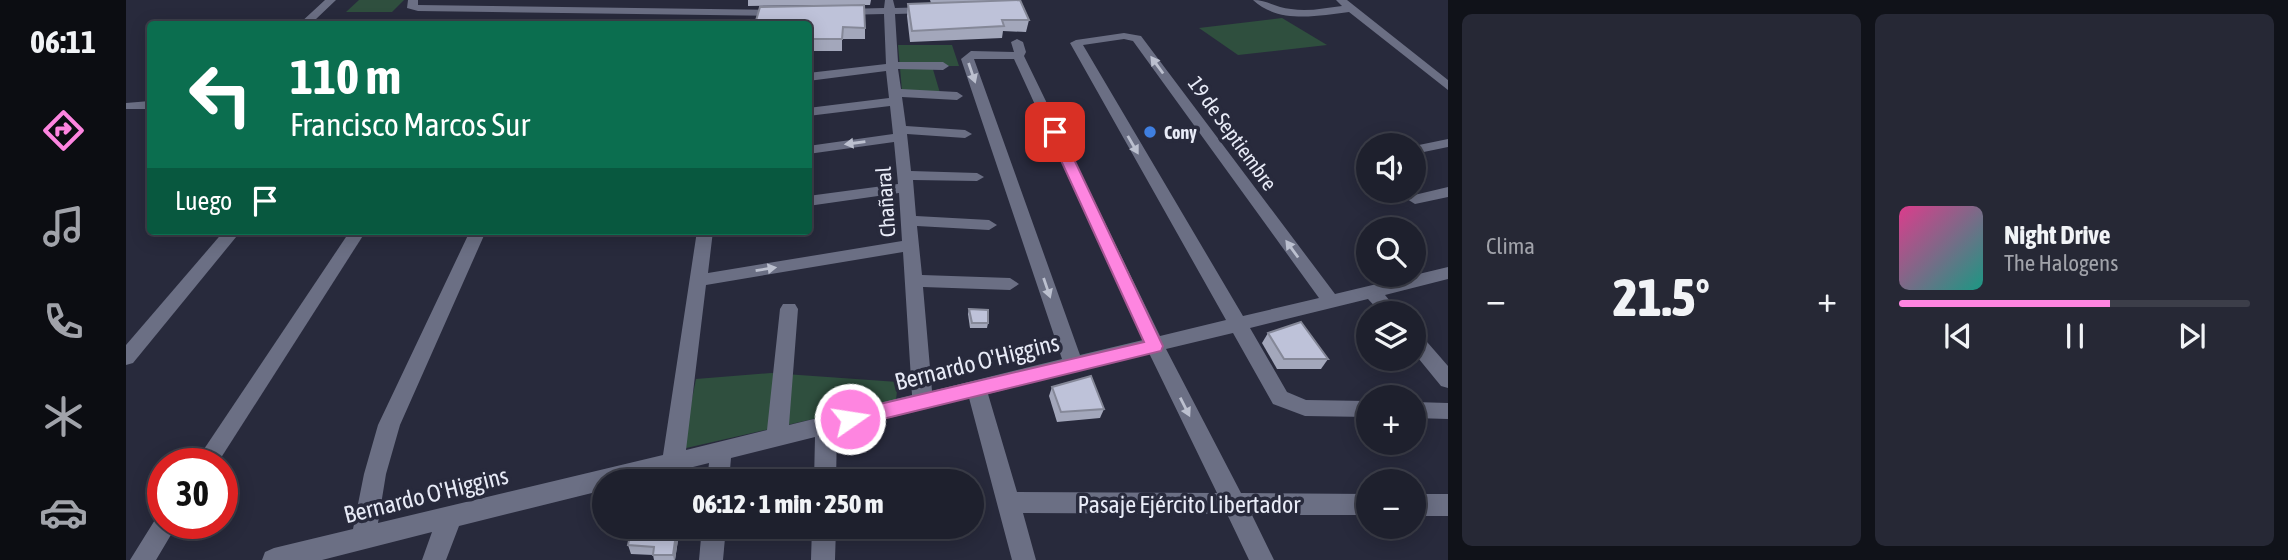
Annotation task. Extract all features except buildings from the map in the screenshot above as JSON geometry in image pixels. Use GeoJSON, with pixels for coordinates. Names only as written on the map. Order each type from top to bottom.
{"type":"FeatureCollection","features":[{"type":"Feature","properties":{"kind":"street"},"geometry":{"type":"LineString","coordinates":[[308,21],[331,0]]}},
{"type":"Feature","properties":{"kind":"street"},"geometry":{"type":"LineString","coordinates":[[1258,0],[1270,9],[1284,13],[1354,4],[1448,86]]}},
{"type":"Feature","properties":{"kind":"street"},"geometry":{"type":"LineString","coordinates":[[1341,0],[1354,4],[1448,72]]}},
{"type":"Feature","properties":{"kind":"street"},"geometry":{"type":"LineString","coordinates":[[412,3],[694,19],[789,13]]}},
{"type":"Feature","properties":{"kind":"street"},"geometry":{"type":"LineString","coordinates":[[827,13],[889,6],[941,10]]}},
{"type":"Feature","properties":{"kind":"street","name":"Chañaral"},"geometry":{"type":"LineString","coordinates":[[889,6],[892,66],[898,97],[923,402]]}},
{"type":"Feature","properties":{"kind":"street"},"geometry":{"type":"LineString","coordinates":[[496,21],[504,10]]}},
{"type":"Feature","properties":{"kind":"street","name":"19 de Septiembre"},"geometry":{"type":"LineString","coordinates":[[1239,326],[1076,43],[1124,36],[1137,38],[1332,303]]}},
{"type":"Feature","properties":{"kind":"street"},"geometry":{"type":"LineString","coordinates":[[1074,365],[967,59],[971,55],[1018,49],[1154,346],[1262,560]]}},
{"type":"Feature","properties":{"kind":"street"},"geometry":{"type":"LineString","coordinates":[[812,76],[892,66],[943,66]]}},
{"type":"Feature","properties":{"kind":"street"},"geometry":{"type":"LineString","coordinates":[[812,111],[898,97],[957,96]]}},
{"type":"Feature","properties":{"kind":"street"},"geometry":{"type":"LineString","coordinates":[[128,106],[147,105]]}},
{"type":"Feature","properties":{"kind":"street"},"geometry":{"type":"LineString","coordinates":[[812,149],[901,133],[965,134]]}},
{"type":"Feature","properties":{"kind":"street"},"geometry":{"type":"LineString","coordinates":[[1426,148],[1448,143]]}},
{"type":"Feature","properties":{"kind":"street"},"geometry":{"type":"LineString","coordinates":[[812,200],[905,181],[977,177]]}},
{"type":"Feature","properties":{"kind":"street"},"geometry":{"type":"LineString","coordinates":[[1426,197],[1448,192]]}},
{"type":"Feature","properties":{"kind":"street"},"geometry":{"type":"LineString","coordinates":[[908,221],[989,225]]}},
{"type":"Feature","properties":{"kind":"street"},"geometry":{"type":"LineString","coordinates":[[126,358],[230,235]]}},
{"type":"Feature","properties":{"kind":"street"},"geometry":{"type":"LineString","coordinates":[[216,448],[355,235]]}},
{"type":"Feature","properties":{"kind":"street"},"geometry":{"type":"LineString","coordinates":[[364,537],[375,474],[389,425],[476,235]]}},
{"type":"Feature","properties":{"kind":"street"},"geometry":{"type":"LineString","coordinates":[[673,461],[705,235]]}},
{"type":"Feature","properties":{"kind":"street"},"geometry":{"type":"LineString","coordinates":[[699,280],[909,245]]}},
{"type":"Feature","properties":{"kind":"street","name":"Bernardo O'Higgins"},"geometry":{"type":"LineString","coordinates":[[274,560],[328,553],[364,537],[451,515],[1239,326],[1448,273]]}},
{"type":"Feature","properties":{"kind":"street"},"geometry":{"type":"LineString","coordinates":[[914,281],[1010,284]]}},
{"type":"Feature","properties":{"kind":"street"},"geometry":{"type":"LineString","coordinates":[[1373,293],[1380,301]]}},
{"type":"Feature","properties":{"kind":"street"},"geometry":{"type":"LineString","coordinates":[[776,437],[789,309]]}},
{"type":"Feature","properties":{"kind":"street"},"geometry":{"type":"LineString","coordinates":[[1239,326],[1280,398],[1285,402],[1304,408],[1356,409]]}},
{"type":"Feature","properties":{"kind":"street"},"geometry":{"type":"LineString","coordinates":[[1426,354],[1448,380]]}},
{"type":"Feature","properties":{"kind":"street"},"geometry":{"type":"LineString","coordinates":[[977,389],[1024,560]]}},
{"type":"Feature","properties":{"kind":"street"},"geometry":{"type":"LineString","coordinates":[[1426,410],[1448,411]]}},
{"type":"Feature","properties":{"kind":"street"},"geometry":{"type":"LineString","coordinates":[[825,469],[826,425]]}},
{"type":"Feature","properties":{"kind":"street"},"geometry":{"type":"LineString","coordinates":[[719,469],[721,450]]}},
{"type":"Feature","properties":{"kind":"street","name":"Pasaje Ejército Libertador"},"geometry":{"type":"LineString","coordinates":[[1010,502],[1356,505]]}},
{"type":"Feature","properties":{"kind":"street"},"geometry":{"type":"LineString","coordinates":[[1426,505],[1448,505]]}},
{"type":"Feature","properties":{"kind":"street"},"geometry":{"type":"LineString","coordinates":[[434,560],[451,515]]}},
{"type":"Feature","properties":{"kind":"street"},"geometry":{"type":"LineString","coordinates":[[142,560],[156,539]]}},
{"type":"Feature","properties":{"kind":"street"},"geometry":{"type":"LineString","coordinates":[[711,560],[713,539]]}},
{"type":"Feature","properties":{"kind":"street"},"geometry":{"type":"LineString","coordinates":[[823,560],[824,539]]}},
{"type":"Feature","properties":{"kind":"green space"},"geometry":{"type":"Polygon","coordinates":[[[359,0],[404,0],[392,12],[346,12],[359,0]]]}},
{"type":"Feature","properties":{"kind":"green space"},"geometry":{"type":"Polygon","coordinates":[[[1282,18],[1327,45],[1238,55],[1199,28],[1282,18]]]}},
{"type":"Feature","properties":{"kind":"green space"},"geometry":{"type":"Polygon","coordinates":[[[898,45],[952,45],[959,66],[932,66],[940,93],[902,91],[898,45]]]}},
{"type":"Feature","properties":{"kind":"green space"},"geometry":{"type":"Polygon","coordinates":[[[771,373],[898,382],[896,400],[682,449],[696,379],[771,373]]]}},
{"type":"Feature","properties":{"kind":"place","name":"Cony"},"geometry":{"type":"Point","coordinates":[1150,132]}},
{"type":"Feature","properties":{"kind":"route"},"geometry":{"type":"LineString","coordinates":[[850,419],[1154,346],[1055,132]]}}]}
